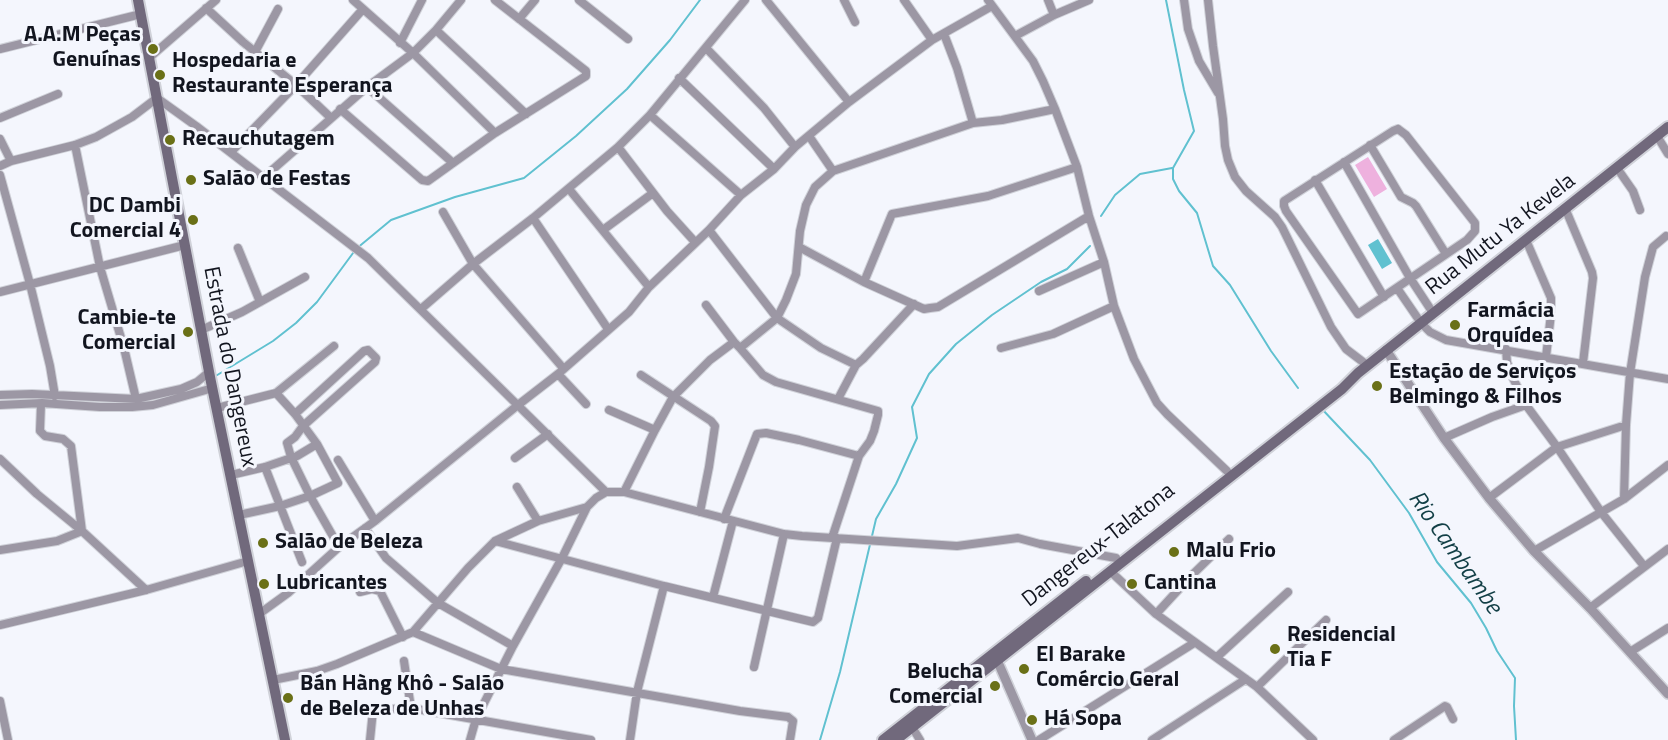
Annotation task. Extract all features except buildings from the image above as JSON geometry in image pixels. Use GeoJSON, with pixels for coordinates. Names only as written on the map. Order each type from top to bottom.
{"type":"FeatureCollection","features":[{"type":"Feature","properties":{"kind":"main road","name":"Estrada do Dangereux"},"geometry":{"type":"LineString","coordinates":[[138,0],[201,330],[285,740]]}},
{"type":"Feature","properties":{"kind":"main road","name":"Rua Mutu Ya Kevela"},"geometry":{"type":"LineString","coordinates":[[1340,386],[1668,127]]}},
{"type":"Feature","properties":{"kind":"main road","name":"Dangereux-Talatona"},"geometry":{"type":"LineString","coordinates":[[896,740],[1340,386]]}},
{"type":"Feature","properties":{"kind":"main road","name":"Dangereux-Talatona"},"geometry":{"type":"LineString","coordinates":[[883,740],[1227,471],[1294,423]]}},
{"type":"Feature","properties":{"kind":"street"},"geometry":{"type":"LineString","coordinates":[[149,58],[216,0]]}},
{"type":"Feature","properties":{"kind":"street"},"geometry":{"type":"LineString","coordinates":[[353,0],[413,53],[495,133]]}},
{"type":"Feature","properties":{"kind":"street"},"geometry":{"type":"LineString","coordinates":[[400,43],[422,0]]}},
{"type":"Feature","properties":{"kind":"street"},"geometry":{"type":"LineString","coordinates":[[262,178],[330,117],[413,53],[461,0]]}},
{"type":"Feature","properties":{"kind":"street"},"geometry":{"type":"LineString","coordinates":[[340,109],[425,182],[495,133],[586,76],[586,71],[495,0]]}},
{"type":"Feature","properties":{"kind":"street"},"geometry":{"type":"LineString","coordinates":[[519,19],[535,0]]}},
{"type":"Feature","properties":{"kind":"street"},"geometry":{"type":"LineString","coordinates":[[579,0],[628,39]]}},
{"type":"Feature","properties":{"kind":"street"},"geometry":{"type":"LineString","coordinates":[[421,309],[618,147],[650,115],[745,0]]}},
{"type":"Feature","properties":{"kind":"street"},"geometry":{"type":"LineString","coordinates":[[766,0],[849,102]]}},
{"type":"Feature","properties":{"kind":"street"},"geometry":{"type":"LineString","coordinates":[[844,0],[855,22]]}},
{"type":"Feature","properties":{"kind":"street"},"geometry":{"type":"LineString","coordinates":[[904,0],[932,40]]}},
{"type":"Feature","properties":{"kind":"street"},"geometry":{"type":"LineString","coordinates":[[1048,0],[1054,15]]}},
{"type":"Feature","properties":{"kind":"street"},"geometry":{"type":"LineString","coordinates":[[1015,36],[1054,15],[1089,0]]}},
{"type":"Feature","properties":{"kind":"street"},"geometry":{"type":"LineString","coordinates":[[1184,0],[1188,29],[1199,61],[1220,96]]}},
{"type":"Feature","properties":{"kind":"street"},"geometry":{"type":"LineString","coordinates":[[1208,0],[1225,146],[1235,177],[1246,192],[1275,217],[1291,244],[1331,327],[1347,350],[1367,365]]}},
{"type":"Feature","properties":{"kind":"street"},"geometry":{"type":"LineString","coordinates":[[259,614],[288,593],[339,547],[375,521],[560,371],[629,312],[649,287],[741,195],[774,169],[795,147],[849,102],[932,40],[990,3],[1033,61],[1055,109],[1077,167],[1114,306],[1134,359],[1157,403],[1227,471]]}},
{"type":"Feature","properties":{"kind":"street"},"geometry":{"type":"LineString","coordinates":[[206,8],[330,117]]}},
{"type":"Feature","properties":{"kind":"street"},"geometry":{"type":"LineString","coordinates":[[255,52],[279,9]]}},
{"type":"Feature","properties":{"kind":"street"},"geometry":{"type":"LineString","coordinates":[[231,152],[296,85],[363,9]]}},
{"type":"Feature","properties":{"kind":"street"},"geometry":{"type":"LineString","coordinates":[[0,49],[141,14]]}},
{"type":"Feature","properties":{"kind":"street"},"geometry":{"type":"LineString","coordinates":[[436,30],[526,114]]}},
{"type":"Feature","properties":{"kind":"street"},"geometry":{"type":"LineString","coordinates":[[944,34],[957,68],[973,123]]}},
{"type":"Feature","properties":{"kind":"street"},"geometry":{"type":"LineString","coordinates":[[706,48],[764,108],[795,147]]}},
{"type":"Feature","properties":{"kind":"street"},"geometry":{"type":"LineString","coordinates":[[679,78],[774,169]]}},
{"type":"Feature","properties":{"kind":"street"},"geometry":{"type":"LineString","coordinates":[[367,87],[453,163]]}},
{"type":"Feature","properties":{"kind":"street"},"geometry":{"type":"LineString","coordinates":[[0,118],[58,94]]}},
{"type":"Feature","properties":{"kind":"street"},"geometry":{"type":"LineString","coordinates":[[0,166],[96,137],[132,117],[157,98],[368,258],[606,492]]}},
{"type":"Feature","properties":{"kind":"street"},"geometry":{"type":"LineString","coordinates":[[624,492],[673,397],[710,360],[777,318],[796,274],[809,197],[815,187],[833,171],[973,123],[1002,120],[1055,109]]}},
{"type":"Feature","properties":{"kind":"street"},"geometry":{"type":"LineString","coordinates":[[650,115],[741,195]]}},
{"type":"Feature","properties":{"kind":"street"},"geometry":{"type":"LineString","coordinates":[[1393,130],[1402,131],[1475,223],[1475,231],[1446,254],[1357,314],[1286,212],[1284,201],[1370,145],[1393,130]]}},
{"type":"Feature","properties":{"kind":"street"},"geometry":{"type":"LineString","coordinates":[[809,136],[833,171]]}},
{"type":"Feature","properties":{"kind":"street"},"geometry":{"type":"LineString","coordinates":[[1657,136],[1668,154]]}},
{"type":"Feature","properties":{"kind":"street"},"geometry":{"type":"LineString","coordinates":[[0,140],[11,161]]}},
{"type":"Feature","properties":{"kind":"street"},"geometry":{"type":"LineString","coordinates":[[75,145],[100,267],[124,348],[136,399]]}},
{"type":"Feature","properties":{"kind":"street"},"geometry":{"type":"LineString","coordinates":[[1370,145],[1401,197],[1416,206],[1446,254]]}},
{"type":"Feature","properties":{"kind":"street"},"geometry":{"type":"LineString","coordinates":[[618,147],[695,242]]}},
{"type":"Feature","properties":{"kind":"street"},"geometry":{"type":"LineString","coordinates":[[1344,162],[1410,278],[1433,313]]}},
{"type":"Feature","properties":{"kind":"street"},"geometry":{"type":"LineString","coordinates":[[864,282],[892,214],[988,196],[1077,167]]}},
{"type":"Feature","properties":{"kind":"street"},"geometry":{"type":"LineString","coordinates":[[1617,168],[1633,191],[1640,210]]}},
{"type":"Feature","properties":{"kind":"street"},"geometry":{"type":"LineString","coordinates":[[0,175],[30,284],[55,396]]}},
{"type":"Feature","properties":{"kind":"street"},"geometry":{"type":"LineString","coordinates":[[1315,180],[1384,297]]}},
{"type":"Feature","properties":{"kind":"street"},"geometry":{"type":"LineString","coordinates":[[569,189],[649,287]]}},
{"type":"Feature","properties":{"kind":"street"},"geometry":{"type":"LineString","coordinates":[[603,230],[653,193]]}},
{"type":"Feature","properties":{"kind":"street"},"geometry":{"type":"LineString","coordinates":[[1565,208],[1593,278],[1583,363]]}},
{"type":"Feature","properties":{"kind":"street"},"geometry":{"type":"LineString","coordinates":[[443,212],[473,264],[586,404]]}},
{"type":"Feature","properties":{"kind":"street"},"geometry":{"type":"LineString","coordinates":[[799,247],[864,282],[924,309],[938,307],[1089,216]]}},
{"type":"Feature","properties":{"kind":"street"},"geometry":{"type":"LineString","coordinates":[[533,218],[608,329]]}},
{"type":"Feature","properties":{"kind":"street"},"geometry":{"type":"LineString","coordinates":[[708,230],[777,318],[821,348],[856,365]]}},
{"type":"Feature","properties":{"kind":"street"},"geometry":{"type":"LineString","coordinates":[[1624,499],[1630,373],[1648,261],[1653,247],[1666,236]]}},
{"type":"Feature","properties":{"kind":"street"},"geometry":{"type":"LineString","coordinates":[[1526,240],[1551,298],[1546,357]]}},
{"type":"Feature","properties":{"kind":"street"},"geometry":{"type":"LineString","coordinates":[[0,292],[185,245]]}},
{"type":"Feature","properties":{"kind":"street"},"geometry":{"type":"LineString","coordinates":[[238,248],[260,302]]}},
{"type":"Feature","properties":{"kind":"street"},"geometry":{"type":"LineString","coordinates":[[1039,291],[1104,262]]}},
{"type":"Feature","properties":{"kind":"street"},"geometry":{"type":"LineString","coordinates":[[201,330],[242,312],[305,278]]}},
{"type":"Feature","properties":{"kind":"street"},"geometry":{"type":"LineString","coordinates":[[1397,288],[1420,323],[1430,332],[1446,340],[1668,379]]}},
{"type":"Feature","properties":{"kind":"street"},"geometry":{"type":"LineString","coordinates":[[838,399],[856,365],[914,304]]}},
{"type":"Feature","properties":{"kind":"street"},"geometry":{"type":"LineString","coordinates":[[495,541],[664,586],[816,621],[834,538],[859,456],[870,441],[879,415],[878,411],[776,382],[763,375],[706,305]]}},
{"type":"Feature","properties":{"kind":"street"},"geometry":{"type":"LineString","coordinates":[[1001,348],[1053,334],[1114,306]]}},
{"type":"Feature","properties":{"kind":"street"},"geometry":{"type":"LineString","coordinates":[[217,408],[276,393],[334,346]]}},
{"type":"Feature","properties":{"kind":"street"},"geometry":{"type":"LineString","coordinates":[[1506,349],[1507,362],[1526,405],[1601,512],[1644,566]]}},
{"type":"Feature","properties":{"kind":"street"},"geometry":{"type":"LineString","coordinates":[[295,414],[364,351],[368,350],[376,358],[375,362],[287,443],[291,457],[310,496],[339,547]]}},
{"type":"Feature","properties":{"kind":"street"},"geometry":{"type":"LineString","coordinates":[[1386,350],[1444,438],[1489,498],[1534,551],[1590,608],[1668,694]]}},
{"type":"Feature","properties":{"kind":"street"},"geometry":{"type":"LineString","coordinates":[[641,375],[711,421],[715,426],[700,512]]}},
{"type":"Feature","properties":{"kind":"street"},"geometry":{"type":"LineString","coordinates":[[0,395],[32,394],[136,399],[181,389],[211,379]]}},
{"type":"Feature","properties":{"kind":"street"},"geometry":{"type":"LineString","coordinates":[[0,405],[132,407],[153,405],[211,379]]}},
{"type":"Feature","properties":{"kind":"street"},"geometry":{"type":"LineString","coordinates":[[239,515],[280,506],[310,496],[337,484],[338,481],[317,444],[276,393]]}},
{"type":"Feature","properties":{"kind":"street"},"geometry":{"type":"LineString","coordinates":[[40,404],[40,431],[45,436],[63,439],[71,446],[82,531]]}},
{"type":"Feature","properties":{"kind":"street"},"geometry":{"type":"LineString","coordinates":[[1444,438],[1491,417],[1526,405]]}},
{"type":"Feature","properties":{"kind":"street"},"geometry":{"type":"LineString","coordinates":[[609,410],[655,430]]}},
{"type":"Feature","properties":{"kind":"street"},"geometry":{"type":"LineString","coordinates":[[1489,498],[1557,447],[1626,425]]}},
{"type":"Feature","properties":{"kind":"street"},"geometry":{"type":"LineString","coordinates":[[724,519],[759,433],[799,440],[859,456]]}},
{"type":"Feature","properties":{"kind":"street"},"geometry":{"type":"LineString","coordinates":[[515,458],[548,434]]}},
{"type":"Feature","properties":{"kind":"street"},"geometry":{"type":"LineString","coordinates":[[231,475],[265,467],[301,454],[317,444]]}},
{"type":"Feature","properties":{"kind":"street"},"geometry":{"type":"LineString","coordinates":[[0,459],[146,590]]}},
{"type":"Feature","properties":{"kind":"street"},"geometry":{"type":"LineString","coordinates":[[338,460],[375,521]]}},
{"type":"Feature","properties":{"kind":"street"},"geometry":{"type":"LineString","coordinates":[[1534,551],[1624,499],[1668,465]]}},
{"type":"Feature","properties":{"kind":"street"},"geometry":{"type":"LineString","coordinates":[[265,467],[302,562]]}},
{"type":"Feature","properties":{"kind":"street"},"geometry":{"type":"LineString","coordinates":[[518,488],[538,521]]}},
{"type":"Feature","properties":{"kind":"street"},"geometry":{"type":"LineString","coordinates":[[470,740],[476,719],[501,669],[562,558],[587,507],[606,492],[624,492],[784,534],[957,546],[1018,538],[1116,558]]}},
{"type":"Feature","properties":{"kind":"street"},"geometry":{"type":"LineString","coordinates":[[273,680],[317,671],[403,638],[413,632],[468,568],[495,541],[538,521],[587,507]]}},
{"type":"Feature","properties":{"kind":"street"},"geometry":{"type":"LineString","coordinates":[[713,597],[733,521]]}},
{"type":"Feature","properties":{"kind":"street"},"geometry":{"type":"LineString","coordinates":[[365,528],[386,558],[438,603],[513,646]]}},
{"type":"Feature","properties":{"kind":"street"},"geometry":{"type":"LineString","coordinates":[[0,550],[57,541],[82,531]]}},
{"type":"Feature","properties":{"kind":"street"},"geometry":{"type":"LineString","coordinates":[[754,667],[784,534]]}},
{"type":"Feature","properties":{"kind":"street"},"geometry":{"type":"LineString","coordinates":[[1156,614],[1229,539]]}},
{"type":"Feature","properties":{"kind":"street"},"geometry":{"type":"LineString","coordinates":[[1590,608],[1644,566],[1667,552]]}},
{"type":"Feature","properties":{"kind":"street"},"geometry":{"type":"LineString","coordinates":[[0,625],[146,590],[248,561]]}},
{"type":"Feature","properties":{"kind":"street"},"geometry":{"type":"LineString","coordinates":[[1110,571],[1156,614],[1257,687],[1313,740]]}},
{"type":"Feature","properties":{"kind":"street"},"geometry":{"type":"LineString","coordinates":[[630,740],[637,692],[664,586]]}},
{"type":"Feature","properties":{"kind":"street"},"geometry":{"type":"LineString","coordinates":[[360,592],[372,589],[380,591],[403,638]]}},
{"type":"Feature","properties":{"kind":"street"},"geometry":{"type":"LineString","coordinates":[[1217,657],[1288,592]]}},
{"type":"Feature","properties":{"kind":"street"},"geometry":{"type":"LineString","coordinates":[[1257,687],[1326,620]]}},
{"type":"Feature","properties":{"kind":"street"},"geometry":{"type":"LineString","coordinates":[[1630,652],[1668,628]]}},
{"type":"Feature","properties":{"kind":"street"},"geometry":{"type":"LineString","coordinates":[[413,632],[501,669],[740,711],[788,717],[793,721],[790,740]]}},
{"type":"Feature","properties":{"kind":"street"},"geometry":{"type":"LineString","coordinates":[[1039,740],[1194,643]]}},
{"type":"Feature","properties":{"kind":"street"},"geometry":{"type":"LineString","coordinates":[[997,660],[1032,740]]}},
{"type":"Feature","properties":{"kind":"street"},"geometry":{"type":"LineString","coordinates":[[404,661],[411,708]]}},
{"type":"Feature","properties":{"kind":"street"},"geometry":{"type":"LineString","coordinates":[[1152,740],[1246,679]]}},
{"type":"Feature","properties":{"kind":"street"},"geometry":{"type":"LineString","coordinates":[[0,701],[8,740]]}},
{"type":"Feature","properties":{"kind":"street"},"geometry":{"type":"LineString","coordinates":[[1394,740],[1445,706],[1453,719]]}},
{"type":"Feature","properties":{"kind":"street"},"geometry":{"type":"LineString","coordinates":[[370,740],[373,710],[411,708],[591,740]]}},
{"type":"Feature","properties":{"kind":"street"},"geometry":{"type":"LineString","coordinates":[[912,727],[920,740]]}},
{"type":"Feature","properties":{"kind":"shaded area"},"geometry":{"type":"Polygon","coordinates":[[[1368,157],[1387,189],[1374,197],[1355,165],[1368,157]]]}},
{"type":"Feature","properties":{"kind":"water"},"geometry":{"type":"Polygon","coordinates":[[[1378,239],[1392,263],[1382,269],[1368,245],[1378,239]]]}},
{"type":"Feature","properties":{"kind":"waterway"},"geometry":{"type":"LineString","coordinates":[[214,377],[273,341],[296,323],[317,302],[356,249],[391,220],[455,197],[524,178],[576,136],[627,89],[670,40],[700,0]]}},
{"type":"Feature","properties":{"kind":"waterway","name":"Rio Cambambe"},"geometry":{"type":"LineString","coordinates":[[1166,0],[1194,131],[1173,168],[1173,179],[1179,191],[1197,213],[1213,266],[1230,285],[1271,351],[1298,388]]}},
{"type":"Feature","properties":{"kind":"waterway"},"geometry":{"type":"LineString","coordinates":[[1101,216],[1115,195],[1140,174],[1172,168]]}},
{"type":"Feature","properties":{"kind":"waterway"},"geometry":{"type":"LineString","coordinates":[[820,740],[840,672],[876,519],[896,484],[917,438],[912,407],[929,374],[956,344],[992,315],[1041,282],[1067,269],[1090,246]]}},
{"type":"Feature","properties":{"kind":"waterway"},"geometry":{"type":"LineString","coordinates":[[143,401],[179,393]]}},
{"type":"Feature","properties":{"kind":"waterway"},"geometry":{"type":"LineString","coordinates":[[69,399],[90,400]]}},
{"type":"Feature","properties":{"kind":"waterway","name":"Rio Cambambe"},"geometry":{"type":"LineString","coordinates":[[1321,408],[1370,460],[1409,513],[1437,562],[1471,603],[1486,628],[1497,651],[1515,678],[1516,740]]}},
{"type":"Feature","properties":{"kind":"place","name":"A.A.M Peças Genuínas"},"geometry":{"type":"Point","coordinates":[153,49]}},
{"type":"Feature","properties":{"kind":"place","name":"Hospedaria e Restaurante Esperança"},"geometry":{"type":"Point","coordinates":[160,75]}},
{"type":"Feature","properties":{"kind":"place","name":"Recauchutagem"},"geometry":{"type":"Point","coordinates":[170,140]}},
{"type":"Feature","properties":{"kind":"place","name":"Salão de Festas"},"geometry":{"type":"Point","coordinates":[191,180]}},
{"type":"Feature","properties":{"kind":"place","name":"DC Dambi Comercial 4"},"geometry":{"type":"Point","coordinates":[193,220]}},
{"type":"Feature","properties":{"kind":"place","name":"Farmácia Orquídea"},"geometry":{"type":"Point","coordinates":[1455,325]}},
{"type":"Feature","properties":{"kind":"place","name":"Cambie-te Comercial"},"geometry":{"type":"Point","coordinates":[188,332]}},
{"type":"Feature","properties":{"kind":"place","name":"Estação de Serviços Belmingo & Filhos"},"geometry":{"type":"Point","coordinates":[1377,386]}},
{"type":"Feature","properties":{"kind":"place","name":"Salão de Beleza"},"geometry":{"type":"Point","coordinates":[263,543]}},
{"type":"Feature","properties":{"kind":"place","name":"Malu Frio"},"geometry":{"type":"Point","coordinates":[1174,552]}},
{"type":"Feature","properties":{"kind":"place","name":"Lubricantes"},"geometry":{"type":"Point","coordinates":[264,584]}},
{"type":"Feature","properties":{"kind":"place","name":"Cantina"},"geometry":{"type":"Point","coordinates":[1132,584]}},
{"type":"Feature","properties":{"kind":"place","name":"Residencial Tia F"},"geometry":{"type":"Point","coordinates":[1275,649]}},
{"type":"Feature","properties":{"kind":"place","name":"El Barake Comércio Geral"},"geometry":{"type":"Point","coordinates":[1024,669]}},
{"type":"Feature","properties":{"kind":"place","name":"Belucha Comercial"},"geometry":{"type":"Point","coordinates":[995,686]}},
{"type":"Feature","properties":{"kind":"place","name":"Bán Hàng Khô - Salão de Beleza de Unhas"},"geometry":{"type":"Point","coordinates":[288,698]}},
{"type":"Feature","properties":{"kind":"place","name":"Há Sopa"},"geometry":{"type":"Point","coordinates":[1032,720]}}]}
